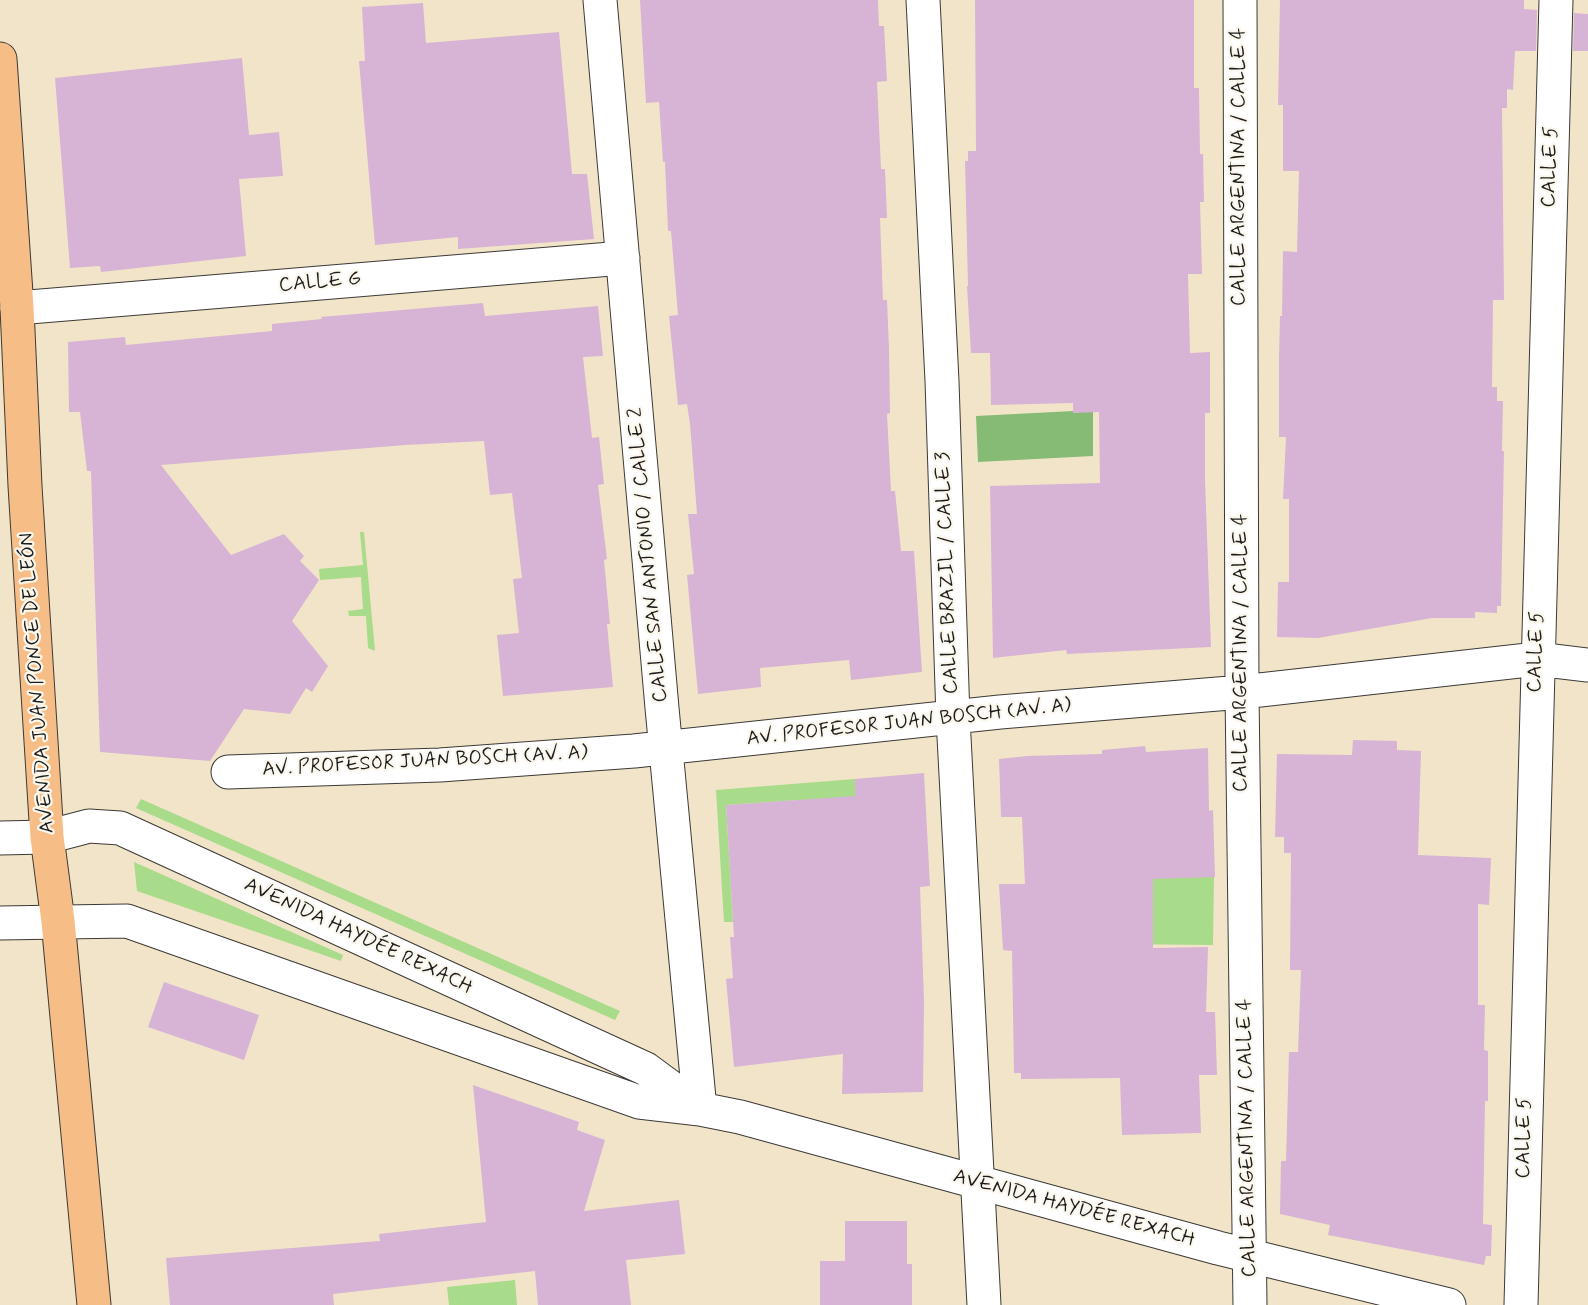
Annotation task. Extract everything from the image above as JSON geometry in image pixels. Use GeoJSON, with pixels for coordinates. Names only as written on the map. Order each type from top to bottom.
{"type":"FeatureCollection","features":[{"type":"Feature","properties":{"kind":"main road","name":"AVENIDA JUAN PONCE DE LEÓN"},"geometry":{"type":"LineString","coordinates":[[0,59],[17,308],[25,486],[47,837],[58,921],[94,1305]]}},
{"type":"Feature","properties":{"kind":"street","name":"CALLE SAN ANTONIO / CALLE 2"},"geometry":{"type":"LineString","coordinates":[[600,0],[700,1109]]}},
{"type":"Feature","properties":{"kind":"street","name":"CALLE BRAZIL / CALLE 3"},"geometry":{"type":"LineString","coordinates":[[922,0],[942,381],[954,718],[984,1305]]}},
{"type":"Feature","properties":{"kind":"street","name":"CALLE ARGENTINA / CALLE 4"},"geometry":{"type":"LineString","coordinates":[[1240,0],[1242,692],[1250,1305]]}},
{"type":"Feature","properties":{"kind":"street","name":"CALLE 5"},"geometry":{"type":"LineString","coordinates":[[1521,1305],[1556,0]]}},
{"type":"Feature","properties":{"kind":"street","name":"CALLE G"},"geometry":{"type":"LineString","coordinates":[[17,308],[623,258]]}},
{"type":"Feature","properties":{"kind":"street","name":"AV. PROFESOR JUAN BOSCH (AV. A)"},"geometry":{"type":"LineString","coordinates":[[228,772],[440,765],[634,751],[1000,712],[1242,692],[1537,659],[1588,665]]}},
{"type":"Feature","properties":{"kind":"street","name":"AVENIDA HAYDÉE REXACH"},"geometry":{"type":"LineString","coordinates":[[0,838],[47,837],[89,826],[120,828],[646,1070],[700,1109]]}},
{"type":"Feature","properties":{"kind":"street","name":"AVENIDA HAYDÉE REXACH"},"geometry":{"type":"LineString","coordinates":[[0,923],[127,921],[639,1102],[700,1109],[740,1117],[1250,1256],[1449,1305]]}},
{"type":"Feature","properties":{"kind":"green space"},"geometry":{"type":"Polygon","coordinates":[[[1093,410],[1093,456],[978,462],[976,416],[1093,410]]]}},
{"type":"Feature","properties":{"kind":"green space"},"geometry":{"type":"Polygon","coordinates":[[[360,532],[364,532],[375,651],[368,648],[366,616],[349,616],[348,611],[363,609],[361,577],[320,580],[319,569],[363,565],[360,532]]]}},
{"type":"Feature","properties":{"kind":"green space"},"geometry":{"type":"Polygon","coordinates":[[[855,779],[857,846],[802,850],[799,800],[726,805],[733,922],[724,922],[716,790],[855,779]]]}},
{"type":"Feature","properties":{"kind":"green space"},"geometry":{"type":"Polygon","coordinates":[[[141,799],[620,1011],[615,1020],[136,808],[141,799]]]}},
{"type":"Feature","properties":{"kind":"green space"},"geometry":{"type":"Polygon","coordinates":[[[134,862],[343,955],[341,961],[137,891],[134,862]]]}},
{"type":"Feature","properties":{"kind":"green space"},"geometry":{"type":"Polygon","coordinates":[[[1214,874],[1213,945],[1110,944],[1110,877],[1214,874]]]}},
{"type":"Feature","properties":{"kind":"green space"},"geometry":{"type":"Polygon","coordinates":[[[515,1280],[517,1305],[449,1305],[447,1287],[515,1280]]]}},
{"type":"Feature","properties":{"kind":"building"},"geometry":{"type":"Polygon","coordinates":[[[640,0],[878,0],[879,26],[884,26],[887,81],[877,82],[881,169],[885,169],[887,218],[880,218],[883,300],[887,300],[889,348],[890,413],[887,414],[891,491],[895,491],[901,551],[914,551],[922,672],[851,680],[849,660],[760,668],[761,687],[698,694],[687,575],[694,574],[688,514],[697,514],[690,424],[687,404],[678,405],[669,316],[678,315],[671,231],[668,231],[665,162],[663,162],[659,102],[646,103],[640,0]]]}},
{"type":"Feature","properties":{"kind":"building"},"geometry":{"type":"Polygon","coordinates":[[[975,0],[1194,0],[1194,88],[1199,88],[1200,154],[1203,154],[1204,202],[1200,202],[1202,274],[1188,274],[1190,353],[1210,352],[1210,413],[1205,413],[1205,480],[1211,647],[1067,654],[1066,650],[993,658],[990,486],[1100,483],[1099,412],[1073,413],[1073,403],[991,405],[990,353],[971,353],[967,286],[965,161],[968,161],[968,151],[976,151],[975,0]]]}},
{"type":"Feature","properties":{"kind":"building"},"geometry":{"type":"Polygon","coordinates":[[[1280,0],[1524,0],[1524,9],[1537,10],[1536,51],[1515,51],[1513,90],[1507,89],[1507,108],[1502,108],[1504,300],[1493,300],[1492,387],[1497,387],[1497,401],[1503,401],[1501,606],[1497,606],[1497,613],[1475,612],[1475,618],[1432,618],[1318,638],[1277,637],[1278,582],[1289,582],[1289,499],[1283,499],[1286,437],[1279,437],[1283,251],[1297,252],[1299,171],[1283,171],[1283,105],[1278,105],[1280,0]]]}},
{"type":"Feature","properties":{"kind":"building"},"geometry":{"type":"Polygon","coordinates":[[[423,3],[426,43],[559,32],[572,174],[587,174],[594,239],[458,249],[458,237],[375,245],[359,61],[365,61],[362,7],[423,3]]]}},
{"type":"Feature","properties":{"kind":"building"},"geometry":{"type":"Polygon","coordinates":[[[1574,13],[1588,14],[1588,51],[1573,51],[1574,13]]]}},
{"type":"Feature","properties":{"kind":"building"},"geometry":{"type":"Polygon","coordinates":[[[242,58],[249,135],[279,132],[283,176],[239,179],[246,256],[101,272],[100,266],[70,268],[55,78],[242,58]]]}},
{"type":"Feature","properties":{"kind":"building"},"geometry":{"type":"Polygon","coordinates":[[[483,303],[485,316],[598,306],[603,356],[583,357],[592,438],[599,437],[604,484],[598,485],[607,559],[604,560],[610,624],[607,624],[613,687],[503,696],[497,635],[519,633],[513,579],[522,578],[512,493],[490,495],[484,441],[405,445],[161,465],[231,555],[284,534],[304,556],[300,561],[319,580],[292,621],[328,666],[312,692],[306,688],[290,714],[244,709],[210,761],[100,752],[91,471],[87,471],[80,412],[69,412],[68,342],[125,337],[126,345],[272,331],[272,324],[322,319],[321,317],[483,303]]]}},
{"type":"Feature","properties":{"kind":"building"},"geometry":{"type":"Polygon","coordinates":[[[1353,740],[1397,741],[1397,750],[1421,751],[1418,855],[1491,858],[1489,905],[1478,904],[1478,1005],[1485,1005],[1484,1050],[1488,1051],[1483,1224],[1492,1225],[1491,1256],[1486,1256],[1484,1265],[1328,1235],[1330,1225],[1280,1214],[1281,1161],[1286,1161],[1289,1052],[1298,1052],[1301,970],[1290,970],[1291,853],[1284,853],[1284,837],[1275,837],[1277,754],[1352,755],[1353,740]]]}},
{"type":"Feature","properties":{"kind":"building"},"geometry":{"type":"Polygon","coordinates":[[[1145,746],[1146,752],[1208,748],[1209,811],[1213,810],[1215,877],[1153,879],[1153,948],[1208,947],[1206,1012],[1215,1012],[1217,1075],[1199,1075],[1201,1133],[1122,1135],[1120,1078],[1021,1079],[1021,1073],[1014,1073],[1012,951],[1003,950],[999,884],[1025,884],[1022,817],[1001,817],[999,759],[1102,754],[1102,750],[1145,746]]]}},
{"type":"Feature","properties":{"kind":"building"},"geometry":{"type":"Polygon","coordinates":[[[924,773],[930,886],[920,887],[924,1001],[923,1092],[842,1094],[843,1054],[734,1067],[726,979],[733,978],[730,937],[734,937],[726,805],[855,796],[855,779],[924,773]]]}},
{"type":"Feature","properties":{"kind":"building"},"geometry":{"type":"Polygon","coordinates":[[[164,982],[259,1015],[244,1060],[148,1027],[164,982]]]}},
{"type":"Feature","properties":{"kind":"building"},"geometry":{"type":"Polygon","coordinates":[[[473,1085],[579,1122],[577,1130],[605,1140],[584,1211],[679,1200],[685,1254],[626,1260],[631,1305],[538,1305],[535,1271],[333,1294],[334,1305],[170,1305],[166,1258],[380,1241],[379,1234],[486,1222],[473,1085]]]}},
{"type":"Feature","properties":{"kind":"building"},"geometry":{"type":"Polygon","coordinates":[[[845,1221],[907,1221],[907,1264],[912,1264],[912,1305],[820,1305],[820,1261],[845,1261],[845,1221]]]}}]}
